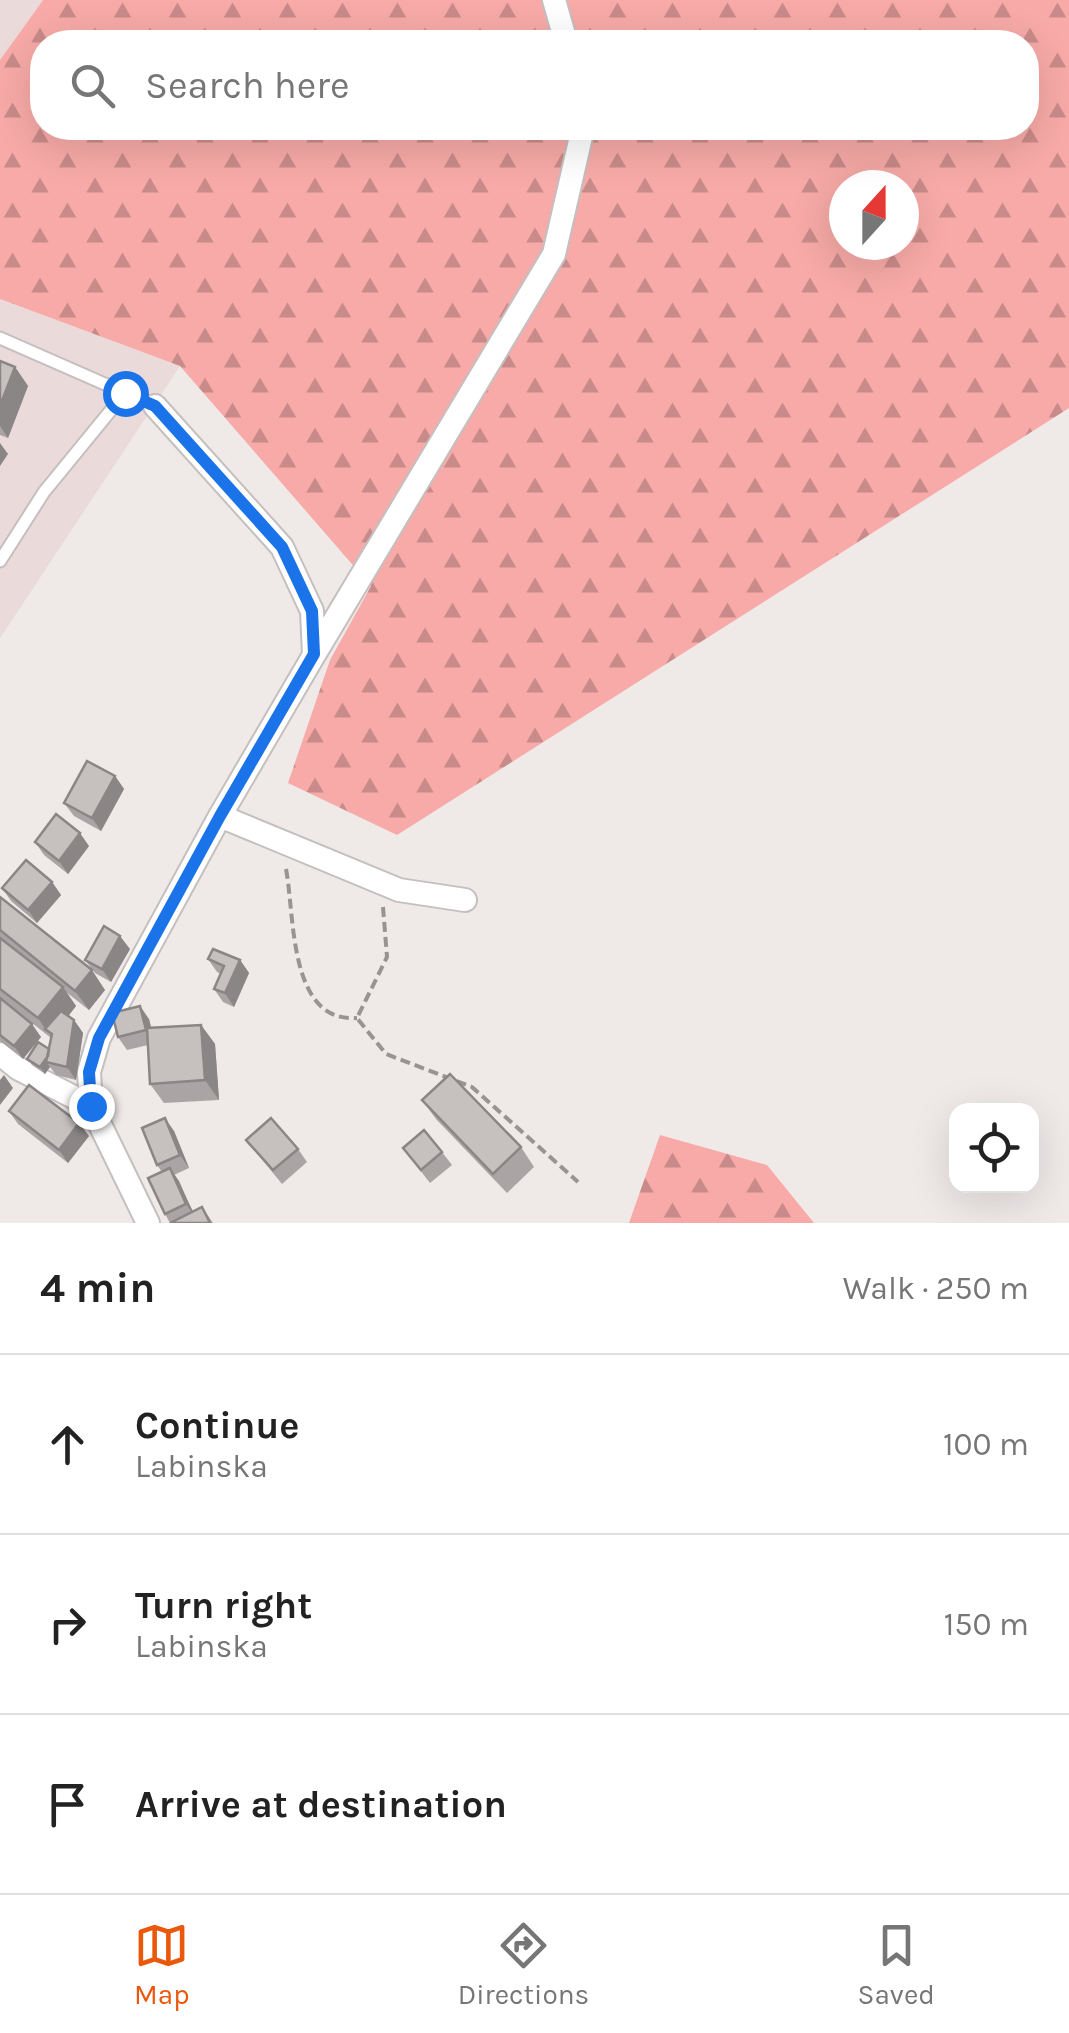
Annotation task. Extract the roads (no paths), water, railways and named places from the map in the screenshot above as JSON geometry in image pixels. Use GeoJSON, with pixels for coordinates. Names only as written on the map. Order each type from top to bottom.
{"type":"FeatureCollection","features":[{"type":"Feature","properties":{"kind":"street"},"geometry":{"type":"LineString","coordinates":[[554,0],[563,30]]}},
{"type":"Feature","properties":{"kind":"street"},"geometry":{"type":"LineString","coordinates":[[148,1223],[91,1106],[89,1072],[99,1038],[314,654],[554,254],[580,140]]}},
{"type":"Feature","properties":{"kind":"street"},"geometry":{"type":"LineString","coordinates":[[155,406],[282,547],[312,611],[314,654]]}},
{"type":"Feature","properties":{"kind":"street"},"geometry":{"type":"LineString","coordinates":[[220,816],[400,890],[465,900]]}},
{"type":"Feature","properties":{"kind":"street"},"geometry":{"type":"LineString","coordinates":[[0,1054],[19,1069],[91,1106]]}},
{"type":"Feature","properties":{"kind":"lane"},"geometry":{"type":"LineString","coordinates":[[0,338],[155,406]]}},
{"type":"Feature","properties":{"kind":"lane"},"geometry":{"type":"LineString","coordinates":[[0,561],[44,492],[125,393]]}}]}
